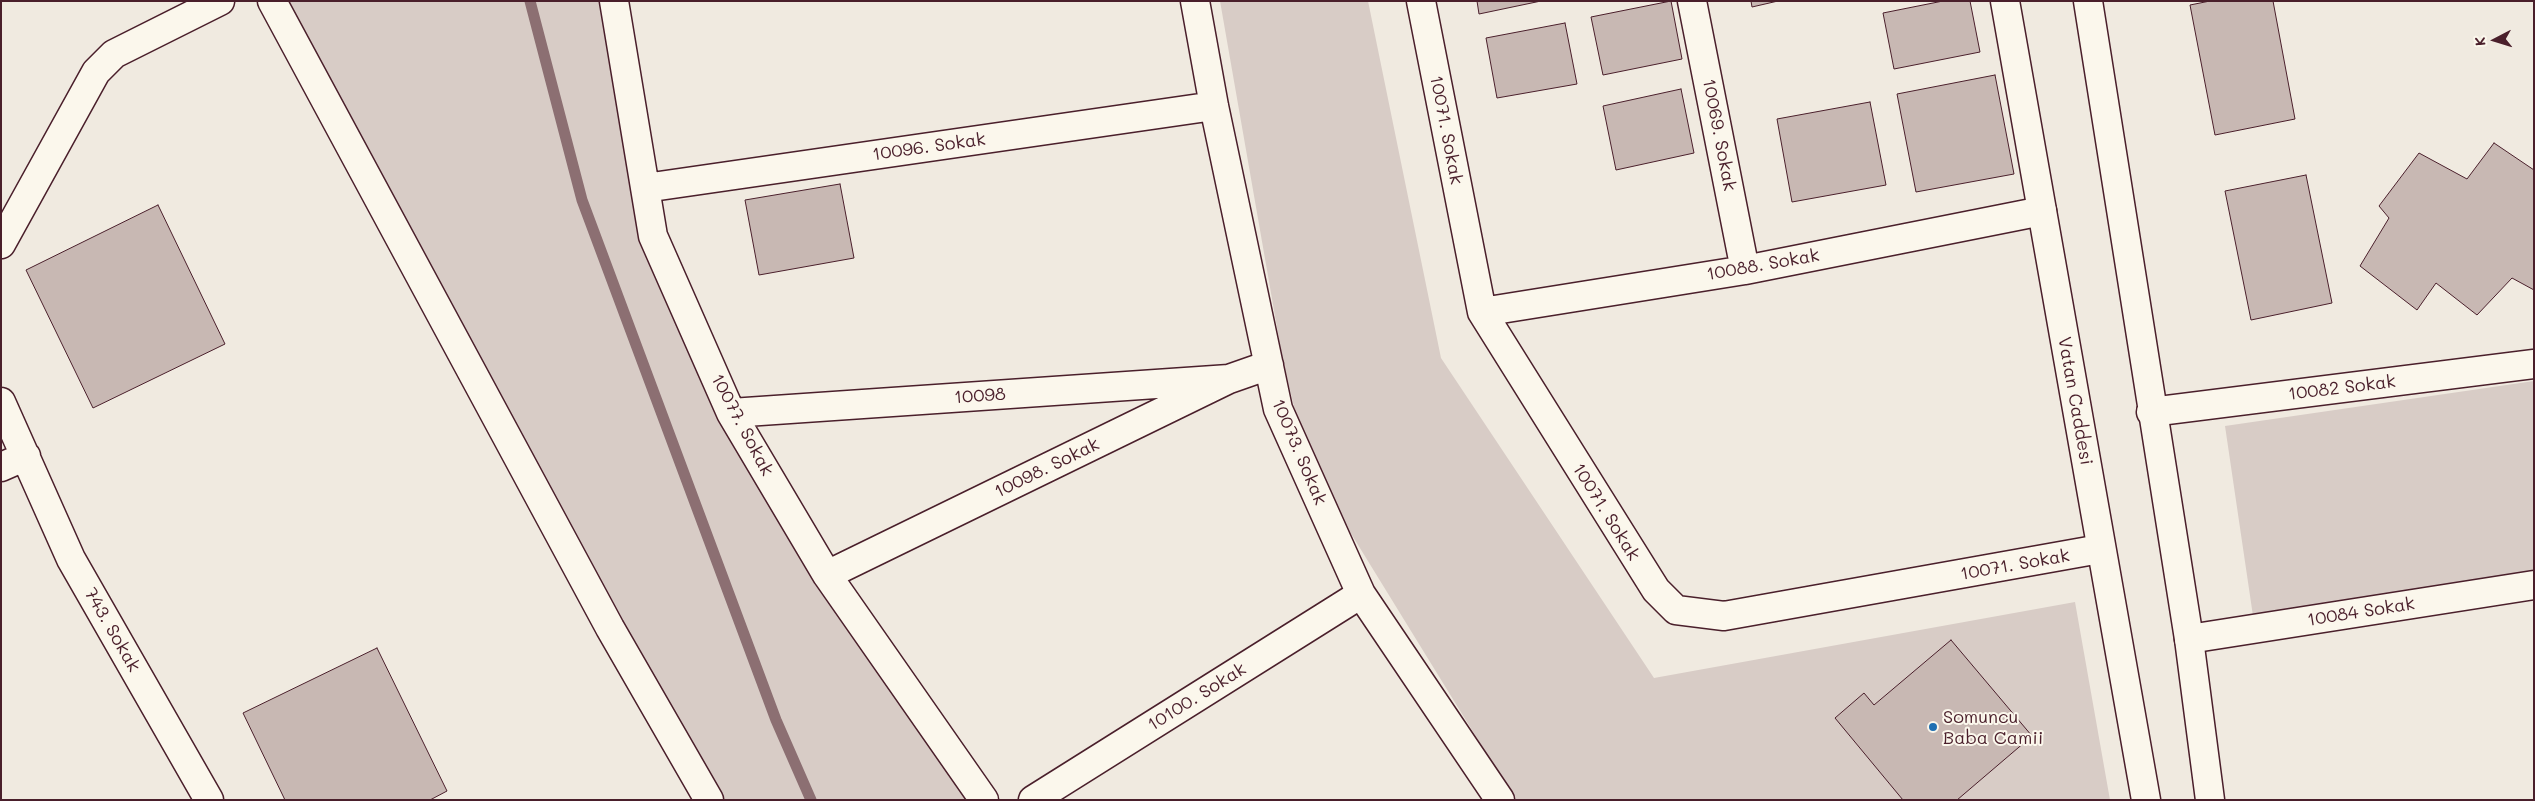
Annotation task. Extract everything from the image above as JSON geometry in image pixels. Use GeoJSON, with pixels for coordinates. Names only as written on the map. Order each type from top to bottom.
{"type":"FeatureCollection","features":[{"type":"Feature","properties":{"kind":"street"},"geometry":{"type":"LineString","coordinates":[[1,244],[96,72],[114,54],[220,1]]}},
{"type":"Feature","properties":{"kind":"street"},"geometry":{"type":"LineString","coordinates":[[272,1],[610,628],[709,800]]}},
{"type":"Feature","properties":{"kind":"street","name":"10077. Sokak"},"geometry":{"type":"LineString","coordinates":[[614,1],[653,236],[731,413],[828,575],[984,800]]}},
{"type":"Feature","properties":{"kind":"street","name":"10073. Sokak"},"geometry":{"type":"LineString","coordinates":[[1195,1],[1214,106],[1278,409],[1361,594],[1500,800]]}},
{"type":"Feature","properties":{"kind":"street","name":"10071. Sokak"},"geometry":{"type":"LineString","coordinates":[[1421,1],[1482,312],[1656,590],[1676,610],[1724,616],[2100,549]]}},
{"type":"Feature","properties":{"kind":"street","name":"10069. Sokak"},"geometry":{"type":"LineString","coordinates":[[1692,1],[1745,270]]}},
{"type":"Feature","properties":{"kind":"street","name":"Vatan Caddesi"},"geometry":{"type":"LineString","coordinates":[[2004,1],[2146,800]]}},
{"type":"Feature","properties":{"kind":"street"},"geometry":{"type":"LineString","coordinates":[[2088,1],[2151,412],[2188,638],[2210,800]]}},
{"type":"Feature","properties":{"kind":"street","name":"10096. Sokak"},"geometry":{"type":"LineString","coordinates":[[645,188],[1214,106]]}},
{"type":"Feature","properties":{"kind":"street","name":"10088. Sokak"},"geometry":{"type":"LineString","coordinates":[[1482,312],[1745,270],[2042,211]]}},
{"type":"Feature","properties":{"kind":"street","name":"10082 Sokak"},"geometry":{"type":"LineString","coordinates":[[2151,412],[2534,364]]}},
{"type":"Feature","properties":{"kind":"street","name":"10098. Sokak"},"geometry":{"type":"LineString","coordinates":[[828,575],[1230,379],[1269,365]]}},
{"type":"Feature","properties":{"kind":"street","name":"10098"},"geometry":{"type":"LineString","coordinates":[[731,413],[1230,379]]}},
{"type":"Feature","properties":{"kind":"street","name":"743. Sokak"},"geometry":{"type":"LineString","coordinates":[[1,402],[71,559],[209,800]]}},
{"type":"Feature","properties":{"kind":"street"},"geometry":{"type":"LineString","coordinates":[[1,467],[26,456]]}},
{"type":"Feature","properties":{"kind":"street","name":"10084 Sokak"},"geometry":{"type":"LineString","coordinates":[[2188,638],[2534,585]]}},
{"type":"Feature","properties":{"kind":"street","name":"10100. Sokak"},"geometry":{"type":"LineString","coordinates":[[1033,800],[1361,594]]}},
{"type":"Feature","properties":{"kind":"shaded area"},"geometry":{"type":"Polygon","coordinates":[[[272,1],[614,1],[645,188],[731,413],[984,800],[709,800],[272,1]]]}},
{"type":"Feature","properties":{"kind":"shaded area"},"geometry":{"type":"Polygon","coordinates":[[[1220,1],[1368,1],[1441,358],[1654,678],[2075,602],[2110,800],[1515,800],[1307,462],[1282,356],[1220,1]]]}},
{"type":"Feature","properties":{"kind":"shaded area"},"geometry":{"type":"Polygon","coordinates":[[[2534,381],[2534,576],[2253,616],[2225,426],[2534,381]]]}},
{"type":"Feature","properties":{"kind":"building"},"geometry":{"type":"Polygon","coordinates":[[[1477,1],[1541,1],[1479,14],[1477,1]]]}},
{"type":"Feature","properties":{"kind":"building"},"geometry":{"type":"Polygon","coordinates":[[[1671,1],[1682,59],[1603,75],[1591,17],[1671,1]]]}},
{"type":"Feature","properties":{"kind":"building"},"geometry":{"type":"Polygon","coordinates":[[[1751,1],[1778,1],[1752,7],[1751,1]]]}},
{"type":"Feature","properties":{"kind":"building"},"geometry":{"type":"Polygon","coordinates":[[[1943,1],[1970,1],[1980,52],[1894,69],[1883,13],[1943,1]]]}},
{"type":"Feature","properties":{"kind":"building"},"geometry":{"type":"Polygon","coordinates":[[[2210,1],[2273,1],[2295,119],[2215,135],[2190,5],[2210,1]]]}},
{"type":"Feature","properties":{"kind":"building"},"geometry":{"type":"Polygon","coordinates":[[[1565,23],[1577,84],[1497,98],[1486,38],[1565,23]]]}},
{"type":"Feature","properties":{"kind":"building"},"geometry":{"type":"Polygon","coordinates":[[[1995,75],[2014,174],[1916,192],[1897,94],[1995,75]]]}},
{"type":"Feature","properties":{"kind":"building"},"geometry":{"type":"Polygon","coordinates":[[[1681,89],[1694,153],[1616,170],[1603,106],[1681,89]]]}},
{"type":"Feature","properties":{"kind":"building"},"geometry":{"type":"Polygon","coordinates":[[[1870,102],[1886,185],[1792,202],[1777,119],[1870,102]]]}},
{"type":"Feature","properties":{"kind":"building"},"geometry":{"type":"Polygon","coordinates":[[[2494,143],[2534,170],[2534,290],[2512,278],[2477,315],[2436,283],[2417,310],[2360,266],[2389,218],[2379,206],[2419,153],[2467,179],[2494,143]]]}},
{"type":"Feature","properties":{"kind":"building"},"geometry":{"type":"Polygon","coordinates":[[[2306,175],[2332,303],[2251,320],[2225,191],[2306,175]]]}},
{"type":"Feature","properties":{"kind":"building"},"geometry":{"type":"Polygon","coordinates":[[[840,184],[854,258],[759,275],[745,200],[840,184]]]}},
{"type":"Feature","properties":{"kind":"building"},"geometry":{"type":"Polygon","coordinates":[[[158,205],[225,344],[93,408],[26,270],[158,205]]]}},
{"type":"Feature","properties":{"kind":"building","name":"Somuncu Baba Camii"},"geometry":{"type":"Polygon","coordinates":[[[1951,640],[2032,736],[1957,800],[1903,800],[1835,718],[1864,693],[1874,705],[1951,640]]]}},
{"type":"Feature","properties":{"kind":"building"},"geometry":{"type":"Polygon","coordinates":[[[377,648],[447,791],[430,800],[285,800],[243,713],[377,648]]]}},
{"type":"Feature","properties":{"kind":"waterway"},"geometry":{"type":"LineString","coordinates":[[530,1],[582,200],[776,720],[811,800]]}},
{"type":"Feature","properties":{"kind":"place","name":"Somuncu Baba Camii"},"geometry":{"type":"Point","coordinates":[1933,727]}}]}
